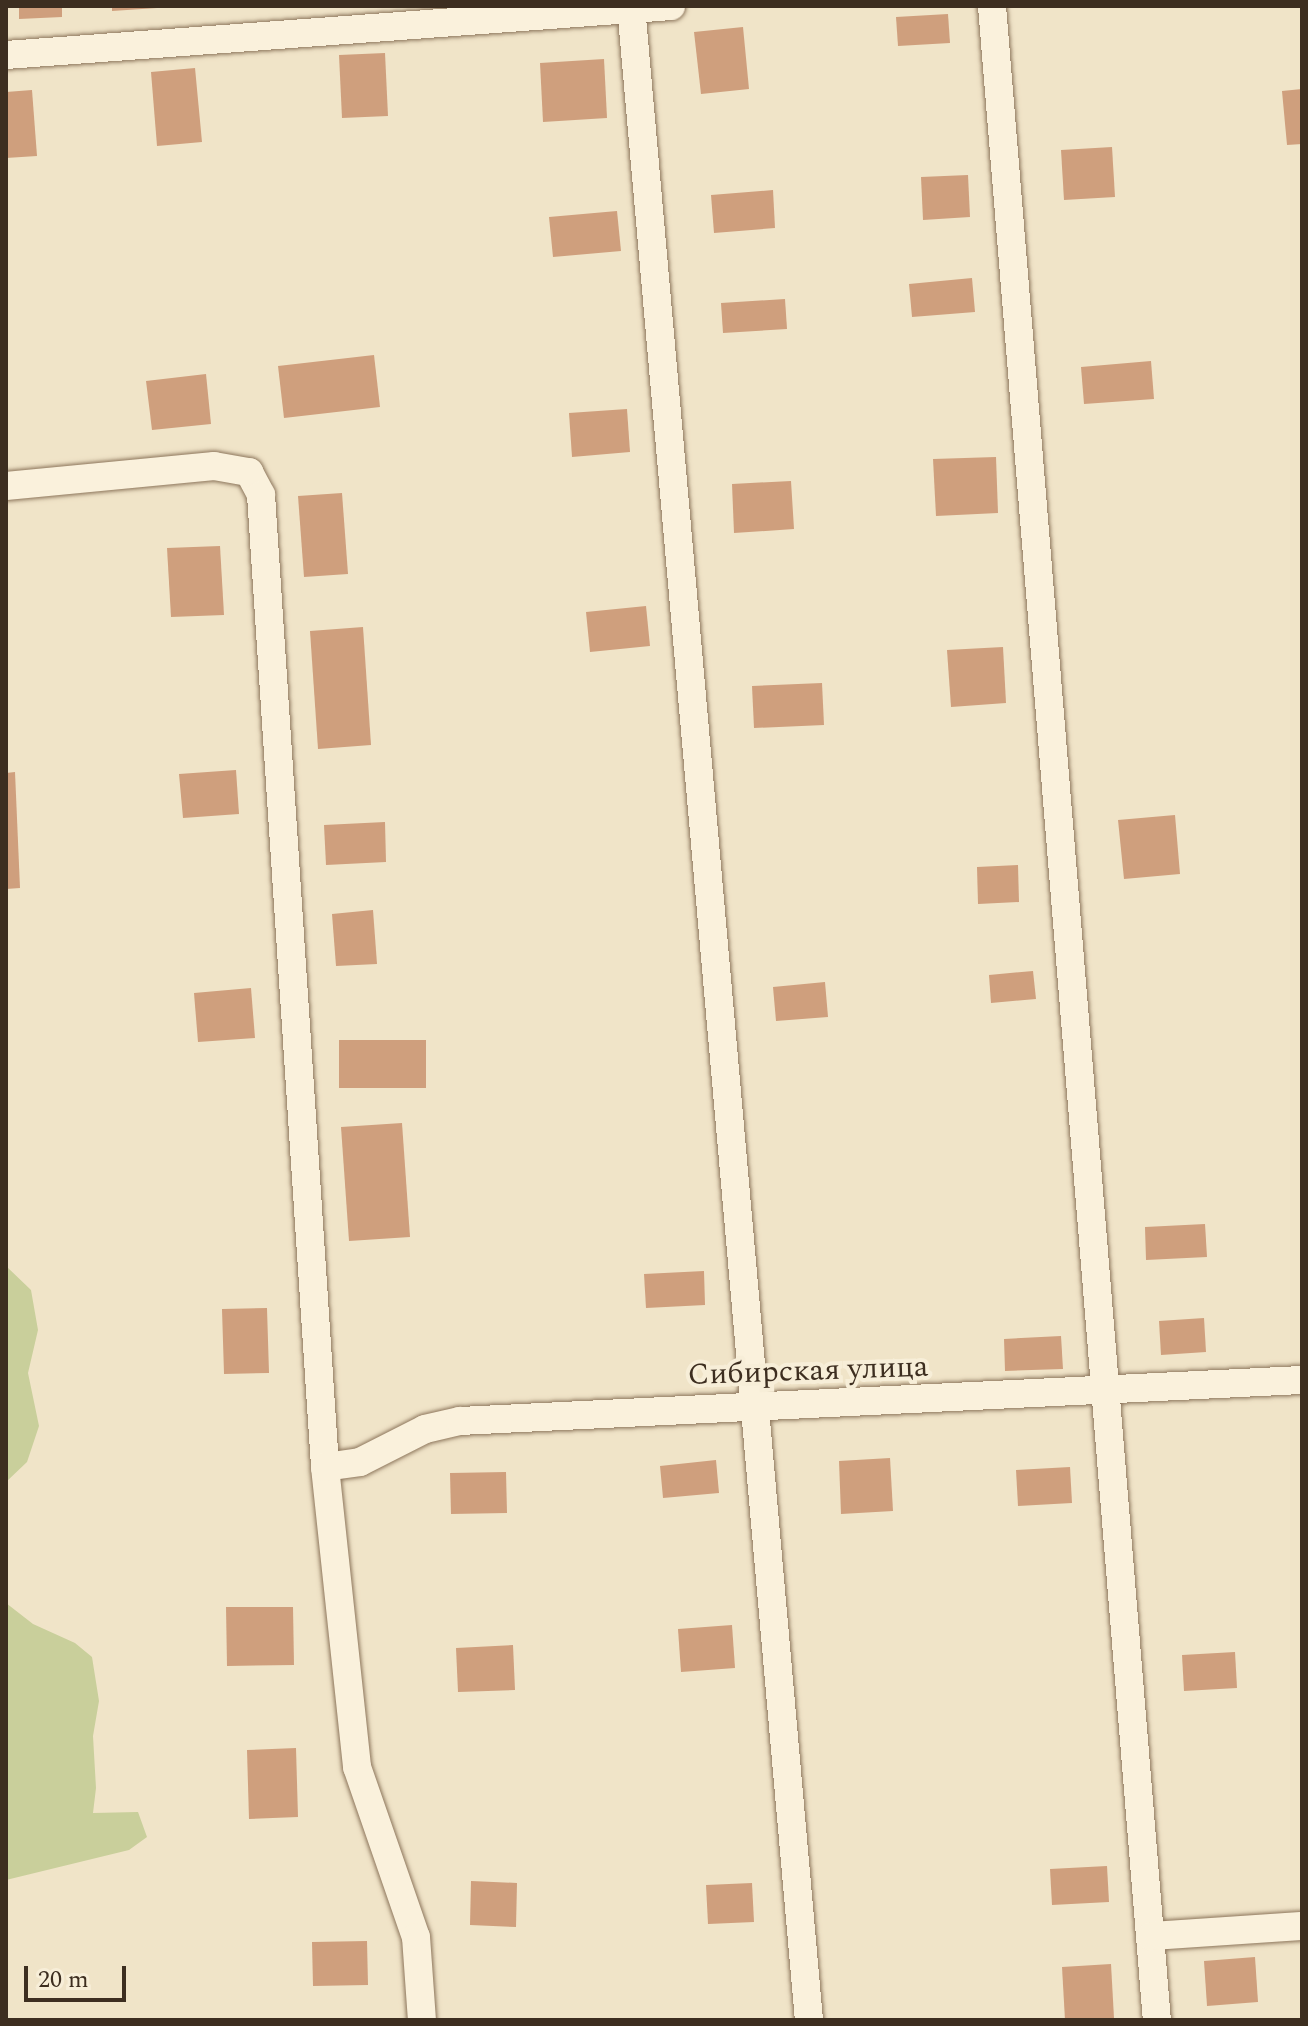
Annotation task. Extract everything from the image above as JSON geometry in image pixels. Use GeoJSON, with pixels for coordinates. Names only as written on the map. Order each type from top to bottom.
{"type":"FeatureCollection","features":[{"type":"Feature","properties":{"kind":"street"},"geometry":{"type":"LineString","coordinates":[[6,55],[671,6]]}},
{"type":"Feature","properties":{"kind":"street"},"geometry":{"type":"LineString","coordinates":[[992,6],[1157,2020]]}},
{"type":"Feature","properties":{"kind":"street"},"geometry":{"type":"LineString","coordinates":[[631,8],[809,2020]]}},
{"type":"Feature","properties":{"kind":"street"},"geometry":{"type":"LineString","coordinates":[[6,486],[214,466],[249,472],[261,495],[325,1467],[357,1767],[416,1937],[422,2020]]}},
{"type":"Feature","properties":{"kind":"street","name":"Сибирская улица"},"geometry":{"type":"LineString","coordinates":[[325,1467],[360,1462],[425,1429],[460,1421],[1106,1392],[1302,1380]]}},
{"type":"Feature","properties":{"kind":"street"},"geometry":{"type":"LineString","coordinates":[[1151,1936],[1302,1926]]}},
{"type":"Feature","properties":{"kind":"green space"},"geometry":{"type":"Polygon","coordinates":[[[6,1266],[31,1290],[38,1330],[28,1373],[39,1426],[27,1462],[6,1482],[6,1266]]]}},
{"type":"Feature","properties":{"kind":"green space"},"geometry":{"type":"Polygon","coordinates":[[[6,1603],[33,1624],[75,1643],[92,1657],[99,1701],[93,1736],[96,1788],[93,1813],[138,1812],[147,1837],[129,1850],[6,1880],[6,1603]]]}},
{"type":"Feature","properties":{"kind":"building"},"geometry":{"type":"Polygon","coordinates":[[[19,6],[62,6],[62,17],[19,19],[19,6]]]}},
{"type":"Feature","properties":{"kind":"building"},"geometry":{"type":"Polygon","coordinates":[[[112,6],[156,6],[157,8],[112,11],[112,6]]]}},
{"type":"Feature","properties":{"kind":"building"},"geometry":{"type":"Polygon","coordinates":[[[948,14],[950,43],[898,46],[896,17],[948,14]]]}},
{"type":"Feature","properties":{"kind":"building"},"geometry":{"type":"Polygon","coordinates":[[[743,27],[749,89],[701,94],[694,32],[743,27]]]}},
{"type":"Feature","properties":{"kind":"building"},"geometry":{"type":"Polygon","coordinates":[[[385,53],[388,116],[342,118],[339,55],[385,53]]]}},
{"type":"Feature","properties":{"kind":"building"},"geometry":{"type":"Polygon","coordinates":[[[604,59],[607,118],[543,122],[540,63],[604,59]]]}},
{"type":"Feature","properties":{"kind":"building"},"geometry":{"type":"Polygon","coordinates":[[[195,68],[202,142],[157,146],[151,72],[195,68]]]}},
{"type":"Feature","properties":{"kind":"building"},"geometry":{"type":"Polygon","coordinates":[[[1302,89],[1302,144],[1287,145],[1282,91],[1302,89]]]}},
{"type":"Feature","properties":{"kind":"building"},"geometry":{"type":"Polygon","coordinates":[[[32,90],[37,156],[6,158],[6,92],[32,90]]]}},
{"type":"Feature","properties":{"kind":"building"},"geometry":{"type":"Polygon","coordinates":[[[1112,147],[1115,197],[1064,200],[1061,150],[1112,147]]]}},
{"type":"Feature","properties":{"kind":"building"},"geometry":{"type":"Polygon","coordinates":[[[968,175],[970,217],[923,220],[921,177],[968,175]]]}},
{"type":"Feature","properties":{"kind":"building"},"geometry":{"type":"Polygon","coordinates":[[[773,190],[775,228],[714,233],[711,195],[773,190]]]}},
{"type":"Feature","properties":{"kind":"building"},"geometry":{"type":"Polygon","coordinates":[[[617,211],[621,251],[553,257],[549,217],[617,211]]]}},
{"type":"Feature","properties":{"kind":"building"},"geometry":{"type":"Polygon","coordinates":[[[972,278],[975,312],[912,317],[909,284],[972,278]]]}},
{"type":"Feature","properties":{"kind":"building"},"geometry":{"type":"Polygon","coordinates":[[[785,299],[787,329],[723,333],[721,303],[785,299]]]}},
{"type":"Feature","properties":{"kind":"building"},"geometry":{"type":"Polygon","coordinates":[[[374,355],[380,407],[284,418],[278,366],[374,355]]]}},
{"type":"Feature","properties":{"kind":"building"},"geometry":{"type":"Polygon","coordinates":[[[1151,361],[1154,399],[1084,404],[1081,367],[1151,361]]]}},
{"type":"Feature","properties":{"kind":"building"},"geometry":{"type":"Polygon","coordinates":[[[206,374],[211,424],[152,430],[146,381],[206,374]]]}},
{"type":"Feature","properties":{"kind":"building"},"geometry":{"type":"Polygon","coordinates":[[[627,409],[630,452],[572,457],[569,413],[627,409]]]}},
{"type":"Feature","properties":{"kind":"building"},"geometry":{"type":"Polygon","coordinates":[[[996,457],[998,513],[936,516],[933,459],[996,457]]]}},
{"type":"Feature","properties":{"kind":"building"},"geometry":{"type":"Polygon","coordinates":[[[791,481],[794,529],[734,533],[732,484],[791,481]]]}},
{"type":"Feature","properties":{"kind":"building"},"geometry":{"type":"Polygon","coordinates":[[[342,493],[348,574],[304,577],[298,496],[342,493]]]}},
{"type":"Feature","properties":{"kind":"building"},"geometry":{"type":"Polygon","coordinates":[[[220,546],[224,615],[171,617],[167,548],[220,546]]]}},
{"type":"Feature","properties":{"kind":"building"},"geometry":{"type":"Polygon","coordinates":[[[646,606],[650,646],[590,652],[586,612],[646,606]]]}},
{"type":"Feature","properties":{"kind":"building"},"geometry":{"type":"Polygon","coordinates":[[[363,627],[371,745],[318,749],[310,631],[363,627]]]}},
{"type":"Feature","properties":{"kind":"building"},"geometry":{"type":"Polygon","coordinates":[[[1003,647],[1006,703],[951,707],[947,650],[1003,647]]]}},
{"type":"Feature","properties":{"kind":"building"},"geometry":{"type":"Polygon","coordinates":[[[822,683],[824,725],[754,728],[752,686],[822,683]]]}},
{"type":"Feature","properties":{"kind":"building"},"geometry":{"type":"Polygon","coordinates":[[[236,770],[239,814],[183,818],[179,774],[236,770]]]}},
{"type":"Feature","properties":{"kind":"building"},"geometry":{"type":"Polygon","coordinates":[[[15,772],[20,888],[6,889],[6,773],[15,772]]]}},
{"type":"Feature","properties":{"kind":"building"},"geometry":{"type":"Polygon","coordinates":[[[1175,815],[1180,874],[1124,879],[1118,820],[1175,815]]]}},
{"type":"Feature","properties":{"kind":"building"},"geometry":{"type":"Polygon","coordinates":[[[385,822],[386,862],[326,865],[324,825],[385,822]]]}},
{"type":"Feature","properties":{"kind":"building"},"geometry":{"type":"Polygon","coordinates":[[[1018,865],[1019,902],[978,904],[977,867],[1018,865]]]}},
{"type":"Feature","properties":{"kind":"building"},"geometry":{"type":"Polygon","coordinates":[[[373,910],[377,964],[336,966],[332,914],[373,910]]]}},
{"type":"Feature","properties":{"kind":"building"},"geometry":{"type":"Polygon","coordinates":[[[1033,971],[1036,999],[991,1003],[989,975],[1033,971]]]}},
{"type":"Feature","properties":{"kind":"building"},"geometry":{"type":"Polygon","coordinates":[[[825,982],[828,1017],[776,1021],[773,987],[825,982]]]}},
{"type":"Feature","properties":{"kind":"building"},"geometry":{"type":"Polygon","coordinates":[[[251,988],[255,1038],[198,1042],[194,993],[251,988]]]}},
{"type":"Feature","properties":{"kind":"building"},"geometry":{"type":"Polygon","coordinates":[[[339,1040],[426,1040],[426,1088],[339,1088],[339,1040]]]}},
{"type":"Feature","properties":{"kind":"building"},"geometry":{"type":"Polygon","coordinates":[[[402,1123],[410,1237],[349,1241],[341,1127],[402,1123]]]}},
{"type":"Feature","properties":{"kind":"building"},"geometry":{"type":"Polygon","coordinates":[[[1205,1224],[1207,1257],[1146,1260],[1145,1227],[1205,1224]]]}},
{"type":"Feature","properties":{"kind":"building"},"geometry":{"type":"Polygon","coordinates":[[[704,1271],[705,1305],[646,1308],[644,1274],[704,1271]]]}},
{"type":"Feature","properties":{"kind":"building"},"geometry":{"type":"Polygon","coordinates":[[[267,1308],[269,1373],[224,1374],[222,1309],[267,1308]]]}},
{"type":"Feature","properties":{"kind":"building"},"geometry":{"type":"Polygon","coordinates":[[[1204,1318],[1206,1352],[1161,1355],[1159,1321],[1204,1318]]]}},
{"type":"Feature","properties":{"kind":"building"},"geometry":{"type":"Polygon","coordinates":[[[1061,1336],[1063,1369],[1005,1371],[1004,1339],[1061,1336]]]}},
{"type":"Feature","properties":{"kind":"building"},"geometry":{"type":"Polygon","coordinates":[[[890,1458],[893,1511],[841,1514],[839,1461],[890,1458]]]}},
{"type":"Feature","properties":{"kind":"building"},"geometry":{"type":"Polygon","coordinates":[[[716,1460],[719,1493],[663,1498],[660,1466],[716,1460]]]}},
{"type":"Feature","properties":{"kind":"building"},"geometry":{"type":"Polygon","coordinates":[[[1070,1467],[1072,1503],[1018,1506],[1016,1470],[1070,1467]]]}},
{"type":"Feature","properties":{"kind":"building"},"geometry":{"type":"Polygon","coordinates":[[[506,1472],[507,1513],[451,1514],[450,1473],[506,1472]]]}},
{"type":"Feature","properties":{"kind":"building"},"geometry":{"type":"Polygon","coordinates":[[[226,1607],[293,1607],[294,1665],[227,1666],[226,1607]]]}},
{"type":"Feature","properties":{"kind":"building"},"geometry":{"type":"Polygon","coordinates":[[[732,1625],[735,1668],[681,1672],[678,1629],[732,1625]]]}},
{"type":"Feature","properties":{"kind":"building"},"geometry":{"type":"Polygon","coordinates":[[[513,1645],[515,1690],[458,1692],[456,1648],[513,1645]]]}},
{"type":"Feature","properties":{"kind":"building"},"geometry":{"type":"Polygon","coordinates":[[[1235,1652],[1237,1688],[1184,1691],[1182,1655],[1235,1652]]]}},
{"type":"Feature","properties":{"kind":"building"},"geometry":{"type":"Polygon","coordinates":[[[296,1748],[298,1817],[249,1819],[247,1750],[296,1748]]]}},
{"type":"Feature","properties":{"kind":"building"},"geometry":{"type":"Polygon","coordinates":[[[1107,1866],[1109,1902],[1052,1905],[1050,1869],[1107,1866]]]}},
{"type":"Feature","properties":{"kind":"building"},"geometry":{"type":"Polygon","coordinates":[[[471,1881],[517,1883],[516,1927],[470,1925],[471,1881]]]}},
{"type":"Feature","properties":{"kind":"building"},"geometry":{"type":"Polygon","coordinates":[[[752,1883],[754,1922],[708,1924],[706,1885],[752,1883]]]}},
{"type":"Feature","properties":{"kind":"building"},"geometry":{"type":"Polygon","coordinates":[[[367,1941],[368,1985],[313,1986],[312,1942],[367,1941]]]}},
{"type":"Feature","properties":{"kind":"building"},"geometry":{"type":"Polygon","coordinates":[[[1255,1957],[1258,2002],[1207,2006],[1204,1961],[1255,1957]]]}},
{"type":"Feature","properties":{"kind":"building"},"geometry":{"type":"Polygon","coordinates":[[[1111,1964],[1114,2018],[1065,2020],[1062,1967],[1111,1964]]]}}]}
